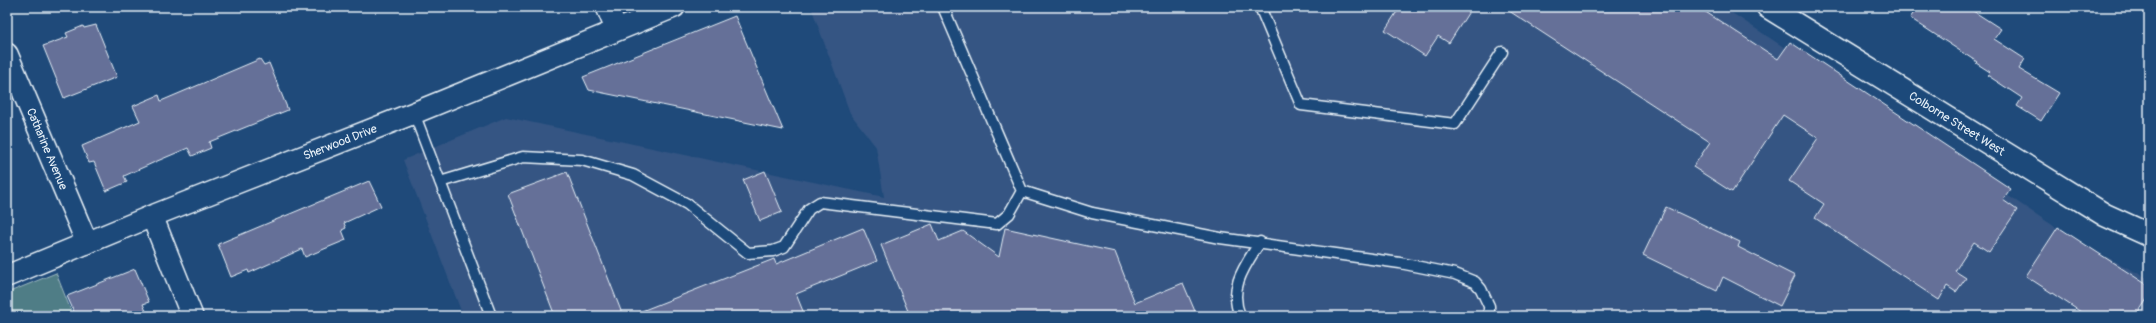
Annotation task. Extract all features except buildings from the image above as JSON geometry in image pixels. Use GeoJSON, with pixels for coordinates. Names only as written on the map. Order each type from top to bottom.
{"type":"FeatureCollection","features":[{"type":"Feature","properties":{"kind":"main road","name":"Colborne Street West"},"geometry":{"type":"LineString","coordinates":[[1769,8],[2105,215],[2149,235]]}},
{"type":"Feature","properties":{"kind":"street"},"geometry":{"type":"LineString","coordinates":[[606,7],[616,29]]}},
{"type":"Feature","properties":{"kind":"street","name":"Sherwood Drive"},"geometry":{"type":"LineString","coordinates":[[7,276],[152,216],[414,113],[616,29],[674,7]]}},
{"type":"Feature","properties":{"kind":"street","name":"Catharine Avenue"},"geometry":{"type":"LineString","coordinates":[[7,54],[87,244]]}},
{"type":"Feature","properties":{"kind":"street"},"geometry":{"type":"LineString","coordinates":[[152,216],[192,316]]}},
{"type":"Feature","properties":{"kind":"lane"},"geometry":{"type":"LineString","coordinates":[[943,7],[1022,191],[1092,213],[1220,238],[1260,242],[1400,263],[1455,274],[1475,282],[1481,289],[1489,306],[1489,316]]}},
{"type":"Feature","properties":{"kind":"lane"},"geometry":{"type":"LineString","coordinates":[[1260,7],[1301,105],[1455,124],[1502,52]]}},
{"type":"Feature","properties":{"kind":"lane"},"geometry":{"type":"LineString","coordinates":[[414,113],[491,316]]}},
{"type":"Feature","properties":{"kind":"lane"},"geometry":{"type":"LineString","coordinates":[[440,182],[523,157],[582,160],[633,175],[687,204],[748,253],[773,251],[784,247],[809,209],[820,202],[997,224],[1010,214],[1022,191]]}},
{"type":"Feature","properties":{"kind":"lane"},"geometry":{"type":"LineString","coordinates":[[1240,316],[1235,304],[1236,286],[1260,242]]}},
{"type":"Feature","properties":{"kind":"shaded area"},"geometry":{"type":"Polygon","coordinates":[[[811,7],[1723,7],[2078,242],[2149,279],[2149,316],[463,316],[403,160],[506,117],[884,197],[876,147],[850,113],[811,7]]]}},
{"type":"Feature","properties":{"kind":"green space"},"geometry":{"type":"Polygon","coordinates":[[[56,273],[73,316],[7,316],[7,293],[56,273]]]}}]}
